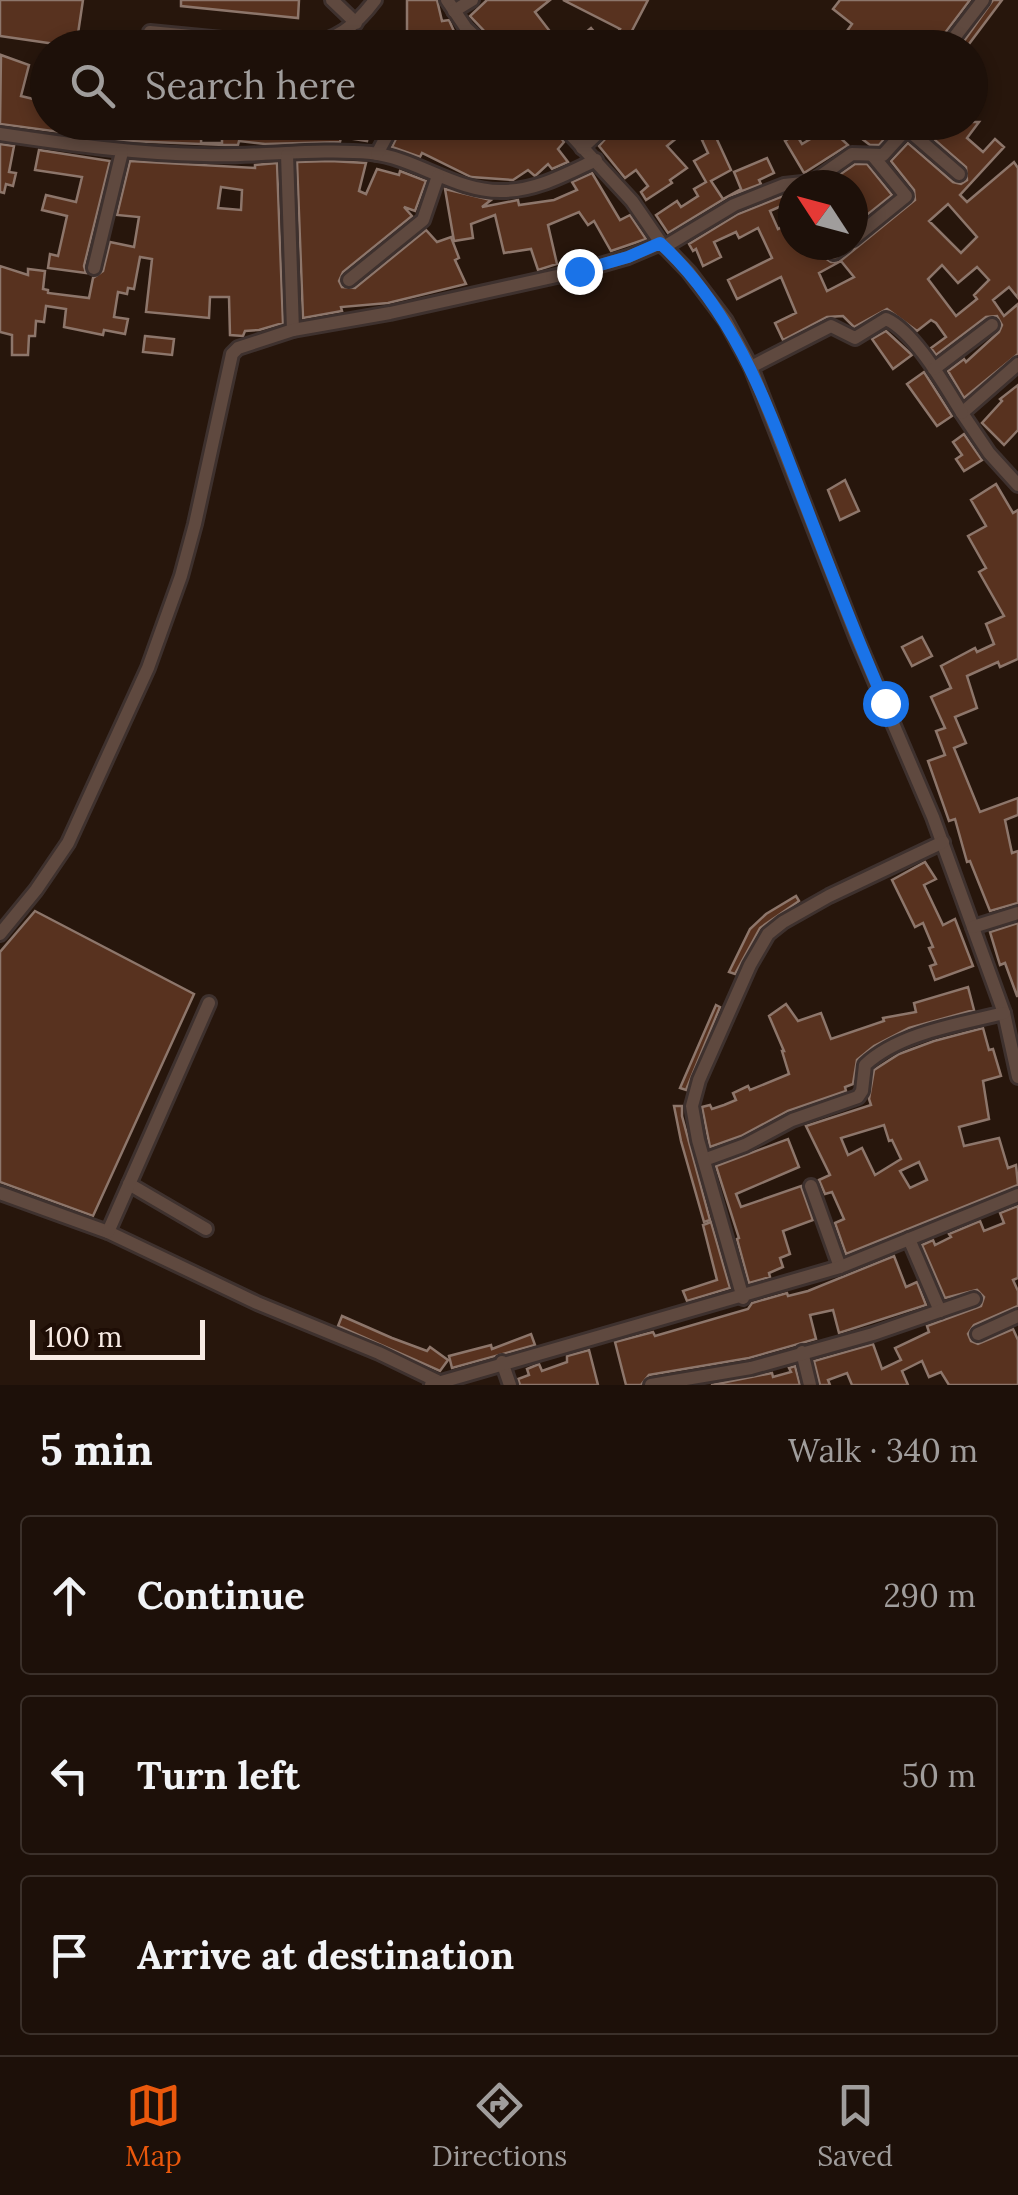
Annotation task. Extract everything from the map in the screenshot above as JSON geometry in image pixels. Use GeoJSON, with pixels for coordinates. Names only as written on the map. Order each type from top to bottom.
{"type":"FeatureCollection","features":[{"type":"Feature","properties":{"kind":"street"},"geometry":{"type":"LineString","coordinates":[[332,0],[356,23]]}},
{"type":"Feature","properties":{"kind":"street"},"geometry":{"type":"LineString","coordinates":[[345,30],[375,0]]}},
{"type":"Feature","properties":{"kind":"street"},"geometry":{"type":"LineString","coordinates":[[471,30],[450,6],[472,0]]}},
{"type":"Feature","properties":{"kind":"street"},"geometry":{"type":"LineString","coordinates":[[959,30],[983,0]]}},
{"type":"Feature","properties":{"kind":"street"},"geometry":{"type":"LineString","coordinates":[[0,134],[30,138]]}},
{"type":"Feature","properties":{"kind":"street"},"geometry":{"type":"LineString","coordinates":[[41,140],[122,152],[377,154],[487,190],[520,190],[550,182],[596,160]]}},
{"type":"Feature","properties":{"kind":"street"},"geometry":{"type":"LineString","coordinates":[[377,154],[384,140]]}},
{"type":"Feature","properties":{"kind":"street"},"geometry":{"type":"LineString","coordinates":[[575,140],[632,201],[662,245],[689,272],[726,321],[751,367],[856,639],[942,842],[1004,1013],[1018,1077]]}},
{"type":"Feature","properties":{"kind":"street"},"geometry":{"type":"LineString","coordinates":[[582,148],[591,140]]}},
{"type":"Feature","properties":{"kind":"street"},"geometry":{"type":"LineString","coordinates":[[0,934],[68,843],[148,668],[195,524],[232,354],[238,348],[293,330],[390,313],[628,257],[662,245],[734,205],[784,186],[812,182],[852,154],[883,155],[897,140]]}},
{"type":"Feature","properties":{"kind":"street"},"geometry":{"type":"LineString","coordinates":[[924,140],[959,174]]}},
{"type":"Feature","properties":{"kind":"street"},"geometry":{"type":"LineString","coordinates":[[94,268],[122,152]]}},
{"type":"Feature","properties":{"kind":"street"},"geometry":{"type":"LineString","coordinates":[[287,155],[293,330]]}},
{"type":"Feature","properties":{"kind":"street"},"geometry":{"type":"LineString","coordinates":[[868,226],[906,196],[874,156]]}},
{"type":"Feature","properties":{"kind":"street"},"geometry":{"type":"LineString","coordinates":[[349,280],[423,220],[438,176]]}},
{"type":"Feature","properties":{"kind":"street"},"geometry":{"type":"LineString","coordinates":[[751,367],[831,326],[855,338],[886,319],[899,328],[934,370],[989,453],[1018,485]]}},
{"type":"Feature","properties":{"kind":"street"},"geometry":{"type":"LineString","coordinates":[[934,370],[992,325]]}},
{"type":"Feature","properties":{"kind":"street"},"geometry":{"type":"LineString","coordinates":[[962,412],[1018,364]]}},
{"type":"Feature","properties":{"kind":"street"},"geometry":{"type":"LineString","coordinates":[[743,1298],[704,1160],[692,1098],[762,941],[782,922],[942,842]]}},
{"type":"Feature","properties":{"kind":"street"},"geometry":{"type":"LineString","coordinates":[[973,927],[1018,913]]}},
{"type":"Feature","properties":{"kind":"street"},"geometry":{"type":"LineString","coordinates":[[108,1232],[209,1002]]}},
{"type":"Feature","properties":{"kind":"street"},"geometry":{"type":"LineString","coordinates":[[704,1160],[746,1145],[792,1120],[858,1098],[864,1065],[882,1052],[941,1029],[1004,1013]]}},
{"type":"Feature","properties":{"kind":"street"},"geometry":{"type":"LineString","coordinates":[[129,1184],[206,1229]]}},
{"type":"Feature","properties":{"kind":"street"},"geometry":{"type":"LineString","coordinates":[[811,1186],[840,1267]]}},
{"type":"Feature","properties":{"kind":"street"},"geometry":{"type":"LineString","coordinates":[[0,1192],[108,1232],[434,1383],[692,1308],[743,1298],[840,1267],[1018,1195]]}},
{"type":"Feature","properties":{"kind":"street"},"geometry":{"type":"LineString","coordinates":[[910,1239],[940,1311]]}},
{"type":"Feature","properties":{"kind":"street"},"geometry":{"type":"LineString","coordinates":[[651,1385],[742,1370],[873,1334],[974,1299]]}},
{"type":"Feature","properties":{"kind":"street"},"geometry":{"type":"LineString","coordinates":[[978,1334],[1018,1316]]}},
{"type":"Feature","properties":{"kind":"street"},"geometry":{"type":"LineString","coordinates":[[802,1352],[810,1385]]}},
{"type":"Feature","properties":{"kind":"street"},"geometry":{"type":"LineString","coordinates":[[502,1362],[510,1385]]}},
{"type":"Feature","properties":{"kind":"building"},"geometry":{"type":"Polygon","coordinates":[[[0,0],[83,0],[79,30],[30,30],[30,40],[0,36],[0,0]]]}},
{"type":"Feature","properties":{"kind":"building"},"geometry":{"type":"Polygon","coordinates":[[[181,0],[299,0],[298,18],[181,6],[181,0]]]}},
{"type":"Feature","properties":{"kind":"building"},"geometry":{"type":"Polygon","coordinates":[[[407,0],[437,0],[442,21],[449,20],[453,30],[407,30],[407,0]]]}},
{"type":"Feature","properties":{"kind":"building"},"geometry":{"type":"Polygon","coordinates":[[[487,0],[550,0],[535,12],[549,30],[483,30],[470,16],[487,0]]]}},
{"type":"Feature","properties":{"kind":"building"},"geometry":{"type":"Polygon","coordinates":[[[563,0],[648,0],[632,30],[620,29],[563,0]]]}},
{"type":"Feature","properties":{"kind":"building"},"geometry":{"type":"Polygon","coordinates":[[[840,0],[970,0],[947,30],[848,30],[852,24],[833,9],[840,0]]]}},
{"type":"Feature","properties":{"kind":"building"},"geometry":{"type":"Polygon","coordinates":[[[993,0],[1002,0],[980,30],[972,30],[993,0]]]}},
{"type":"Feature","properties":{"kind":"building"},"geometry":{"type":"Polygon","coordinates":[[[1,55],[29,65],[21,96],[30,98],[30,128],[0,124],[1,55]]]}},
{"type":"Feature","properties":{"kind":"building"},"geometry":{"type":"Polygon","coordinates":[[[995,139],[1004,147],[960,195],[967,202],[1014,162],[1018,168],[1018,298],[1009,287],[993,300],[1004,316],[1018,304],[1018,354],[964,398],[948,371],[964,359],[966,362],[999,332],[1002,325],[997,316],[986,317],[936,355],[931,348],[946,337],[936,323],[931,320],[917,331],[887,309],[854,327],[843,316],[827,317],[783,340],[775,323],[796,313],[781,277],[737,299],[728,280],[772,258],[758,228],[739,238],[736,232],[714,242],[721,257],[703,266],[696,249],[693,251],[689,244],[738,214],[778,198],[778,208],[770,211],[778,229],[778,260],[868,260],[868,238],[915,200],[914,190],[891,161],[908,143],[953,182],[961,184],[967,180],[966,167],[935,140],[969,140],[983,152],[995,139]],[[948,204],[929,221],[961,253],[977,237],[948,204]],[[841,261],[819,273],[827,291],[854,277],[841,261]],[[942,265],[928,279],[956,316],[977,299],[974,295],[989,280],[977,267],[958,283],[942,265]]]}},
{"type":"Feature","properties":{"kind":"building"},"geometry":{"type":"Polygon","coordinates":[[[120,140],[340,140],[265,144],[239,141],[238,145],[120,140]]]}},
{"type":"Feature","properties":{"kind":"building"},"geometry":{"type":"Polygon","coordinates":[[[395,140],[562,140],[558,149],[568,162],[552,169],[548,164],[535,176],[528,170],[513,180],[471,177],[422,153],[420,157],[392,147],[395,140]]]}},
{"type":"Feature","properties":{"kind":"building"},"geometry":{"type":"Polygon","coordinates":[[[604,140],[674,140],[667,146],[687,168],[646,200],[641,192],[648,186],[636,170],[625,178],[599,146],[604,140]]]}},
{"type":"Feature","properties":{"kind":"building"},"geometry":{"type":"Polygon","coordinates":[[[702,140],[717,140],[731,170],[711,181],[723,199],[741,189],[734,172],[767,158],[774,173],[759,180],[761,184],[729,196],[668,233],[656,215],[677,201],[681,207],[698,196],[694,189],[706,182],[694,161],[708,153],[702,140]]]}},
{"type":"Feature","properties":{"kind":"building"},"geometry":{"type":"Polygon","coordinates":[[[800,140],[802,144],[809,140],[843,140],[848,145],[809,170],[802,170],[785,141],[800,140]]]}},
{"type":"Feature","properties":{"kind":"building"},"geometry":{"type":"Polygon","coordinates":[[[863,140],[883,140],[879,145],[863,140]]]}},
{"type":"Feature","properties":{"kind":"building"},"geometry":{"type":"Polygon","coordinates":[[[0,144],[14,146],[9,172],[16,173],[13,186],[6,184],[4,193],[0,192],[0,144]]]}},
{"type":"Feature","properties":{"kind":"building"},"geometry":{"type":"Polygon","coordinates":[[[39,150],[110,161],[84,266],[86,273],[48,268],[50,254],[58,256],[67,216],[42,210],[46,195],[76,202],[82,177],[35,170],[39,150]]]}},
{"type":"Feature","properties":{"kind":"building"},"geometry":{"type":"Polygon","coordinates":[[[130,161],[255,168],[277,163],[283,323],[245,331],[243,336],[230,335],[229,297],[210,297],[209,318],[146,312],[152,259],[140,257],[134,289],[128,288],[127,294],[118,292],[114,317],[128,319],[125,334],[104,330],[103,335],[64,327],[66,309],[46,306],[44,322],[36,321],[35,336],[29,336],[28,355],[12,355],[12,335],[0,332],[0,266],[28,275],[28,269],[45,271],[43,289],[48,293],[89,298],[93,278],[103,271],[110,242],[134,247],[139,217],[117,215],[130,161]],[[221,187],[218,208],[241,210],[242,190],[221,187]]]}},
{"type":"Feature","properties":{"kind":"building"},"geometry":{"type":"Polygon","coordinates":[[[297,162],[366,163],[359,191],[366,194],[377,169],[399,175],[400,171],[426,181],[415,211],[404,207],[412,216],[343,272],[339,281],[342,287],[355,288],[426,230],[437,242],[451,237],[459,258],[455,260],[466,284],[388,303],[341,307],[342,311],[303,318],[297,162]]]}},
{"type":"Feature","properties":{"kind":"building"},"geometry":{"type":"Polygon","coordinates":[[[855,164],[867,164],[892,195],[868,214],[868,170],[846,170],[855,164]]]}},
{"type":"Feature","properties":{"kind":"building"},"geometry":{"type":"Polygon","coordinates":[[[592,173],[620,220],[630,215],[646,239],[611,251],[594,221],[588,225],[579,212],[548,225],[557,264],[538,270],[531,249],[504,253],[495,215],[471,224],[473,238],[454,241],[445,189],[491,200],[482,207],[518,200],[519,205],[554,200],[577,190],[572,182],[592,173]]]}},
{"type":"Feature","properties":{"kind":"building"},"geometry":{"type":"Polygon","coordinates":[[[886,331],[912,355],[893,369],[872,339],[886,331]]]}},
{"type":"Feature","properties":{"kind":"building"},"geometry":{"type":"Polygon","coordinates":[[[145,336],[174,339],[172,355],[143,352],[145,336]]]}},
{"type":"Feature","properties":{"kind":"building"},"geometry":{"type":"Polygon","coordinates":[[[924,372],[952,416],[937,426],[907,384],[924,372]]]}},
{"type":"Feature","properties":{"kind":"building"},"geometry":{"type":"Polygon","coordinates":[[[1018,385],[1018,430],[1004,445],[982,423],[1000,399],[1018,385]]]}},
{"type":"Feature","properties":{"kind":"building"},"geometry":{"type":"Polygon","coordinates":[[[964,434],[982,460],[964,471],[956,459],[962,455],[953,442],[964,434]]]}},
{"type":"Feature","properties":{"kind":"building"},"geometry":{"type":"Polygon","coordinates":[[[845,480],[859,511],[840,520],[828,490],[845,480]]]}},
{"type":"Feature","properties":{"kind":"building"},"geometry":{"type":"Polygon","coordinates":[[[996,484],[1013,513],[1018,510],[1018,659],[1000,667],[998,662],[967,676],[977,708],[955,717],[966,743],[954,748],[980,812],[1018,798],[1018,815],[1005,820],[1012,853],[1018,851],[1018,903],[990,911],[970,861],[967,862],[955,819],[949,821],[928,761],[945,755],[936,731],[945,728],[931,697],[951,688],[941,666],[975,648],[977,652],[994,644],[986,624],[1004,616],[979,572],[986,568],[968,536],[986,526],[971,500],[996,484]]]}},
{"type":"Feature","properties":{"kind":"building"},"geometry":{"type":"Polygon","coordinates":[[[922,637],[932,656],[912,666],[902,647],[922,637]]]}},
{"type":"Feature","properties":{"kind":"building"},"geometry":{"type":"Polygon","coordinates":[[[925,862],[936,879],[924,885],[943,925],[955,919],[973,966],[935,980],[930,966],[936,964],[929,948],[933,947],[923,923],[915,927],[892,880],[925,862]]]}},
{"type":"Feature","properties":{"kind":"building"},"geometry":{"type":"Polygon","coordinates":[[[796,896],[799,901],[760,928],[735,974],[729,972],[750,929],[796,896]]]}},
{"type":"Feature","properties":{"kind":"building"},"geometry":{"type":"Polygon","coordinates":[[[35,911],[194,994],[93,1216],[0,1182],[0,952],[35,911]]]}},
{"type":"Feature","properties":{"kind":"building"},"geometry":{"type":"Polygon","coordinates":[[[1018,923],[1017,996],[1005,963],[1000,965],[990,932],[1018,923]]]}},
{"type":"Feature","properties":{"kind":"building"},"geometry":{"type":"Polygon","coordinates":[[[968,987],[974,1010],[909,1028],[874,1046],[857,1060],[853,1084],[845,1087],[846,1091],[788,1111],[741,1136],[710,1147],[702,1107],[724,1105],[736,1100],[733,1093],[789,1074],[769,1016],[786,1004],[798,1021],[821,1013],[831,1039],[884,1021],[883,1018],[916,1012],[914,1003],[968,987]]]}},
{"type":"Feature","properties":{"kind":"building"},"geometry":{"type":"Polygon","coordinates":[[[716,1005],[720,1007],[686,1090],[680,1088],[716,1005]]]}},
{"type":"Feature","properties":{"kind":"building"},"geometry":{"type":"Polygon","coordinates":[[[983,1028],[1001,1076],[983,1081],[989,1119],[959,1127],[964,1146],[999,1138],[1008,1168],[1016,1165],[1018,1185],[846,1254],[835,1223],[844,1219],[832,1192],[825,1194],[819,1180],[830,1175],[806,1126],[871,1105],[874,1070],[899,1054],[983,1028]],[[884,1125],[841,1138],[848,1155],[862,1148],[875,1175],[901,1159],[884,1125]],[[919,1162],[900,1171],[910,1188],[927,1180],[919,1162]]]}},
{"type":"Feature","properties":{"kind":"building"},"geometry":{"type":"Polygon","coordinates":[[[674,1106],[682,1106],[710,1220],[704,1222],[681,1141],[674,1106]]]}},
{"type":"Feature","properties":{"kind":"building"},"geometry":{"type":"Polygon","coordinates":[[[788,1139],[799,1167],[736,1194],[741,1207],[801,1186],[813,1220],[783,1231],[790,1254],[780,1258],[783,1267],[769,1273],[770,1277],[749,1283],[716,1166],[788,1139]]]}},
{"type":"Feature","properties":{"kind":"building"},"geometry":{"type":"Polygon","coordinates":[[[1018,1206],[1018,1278],[1013,1280],[1018,1306],[974,1325],[968,1334],[978,1344],[1013,1329],[1018,1340],[1018,1385],[949,1385],[941,1372],[929,1377],[922,1361],[902,1371],[908,1385],[852,1385],[847,1373],[828,1380],[830,1385],[820,1385],[814,1361],[873,1344],[882,1369],[901,1360],[895,1348],[929,1332],[927,1326],[981,1306],[984,1297],[977,1290],[945,1298],[922,1245],[933,1240],[935,1245],[951,1237],[949,1234],[980,1221],[984,1231],[1004,1223],[1000,1213],[1018,1206]]]}},
{"type":"Feature","properties":{"kind":"building"},"geometry":{"type":"Polygon","coordinates":[[[711,1222],[730,1288],[687,1301],[683,1291],[717,1280],[703,1225],[711,1222]]]}},
{"type":"Feature","properties":{"kind":"building"},"geometry":{"type":"Polygon","coordinates":[[[894,1256],[906,1287],[917,1282],[926,1305],[839,1333],[833,1310],[810,1315],[816,1339],[749,1358],[649,1375],[641,1385],[626,1385],[615,1342],[653,1332],[655,1336],[748,1309],[752,1303],[808,1291],[894,1256]]]}},
{"type":"Feature","properties":{"kind":"building"},"geometry":{"type":"Polygon","coordinates":[[[342,1316],[427,1351],[430,1347],[448,1360],[440,1371],[338,1326],[342,1316]]]}},
{"type":"Feature","properties":{"kind":"building"},"geometry":{"type":"Polygon","coordinates":[[[531,1334],[535,1345],[452,1368],[449,1356],[491,1345],[492,1349],[531,1334]]]}},
{"type":"Feature","properties":{"kind":"building"},"geometry":{"type":"Polygon","coordinates":[[[589,1350],[598,1385],[520,1385],[518,1379],[529,1375],[527,1369],[539,1364],[542,1371],[567,1362],[567,1356],[589,1350]]]}},
{"type":"Feature","properties":{"kind":"building"},"geometry":{"type":"Polygon","coordinates":[[[795,1366],[800,1385],[711,1385],[772,1373],[773,1377],[791,1372],[789,1368],[795,1366]]]}},
{"type":"Feature","properties":{"kind":"route"},"geometry":{"type":"LineString","coordinates":[[579,271],[660,243],[689,272],[726,321],[751,367],[856,639],[885,703]]}}]}
